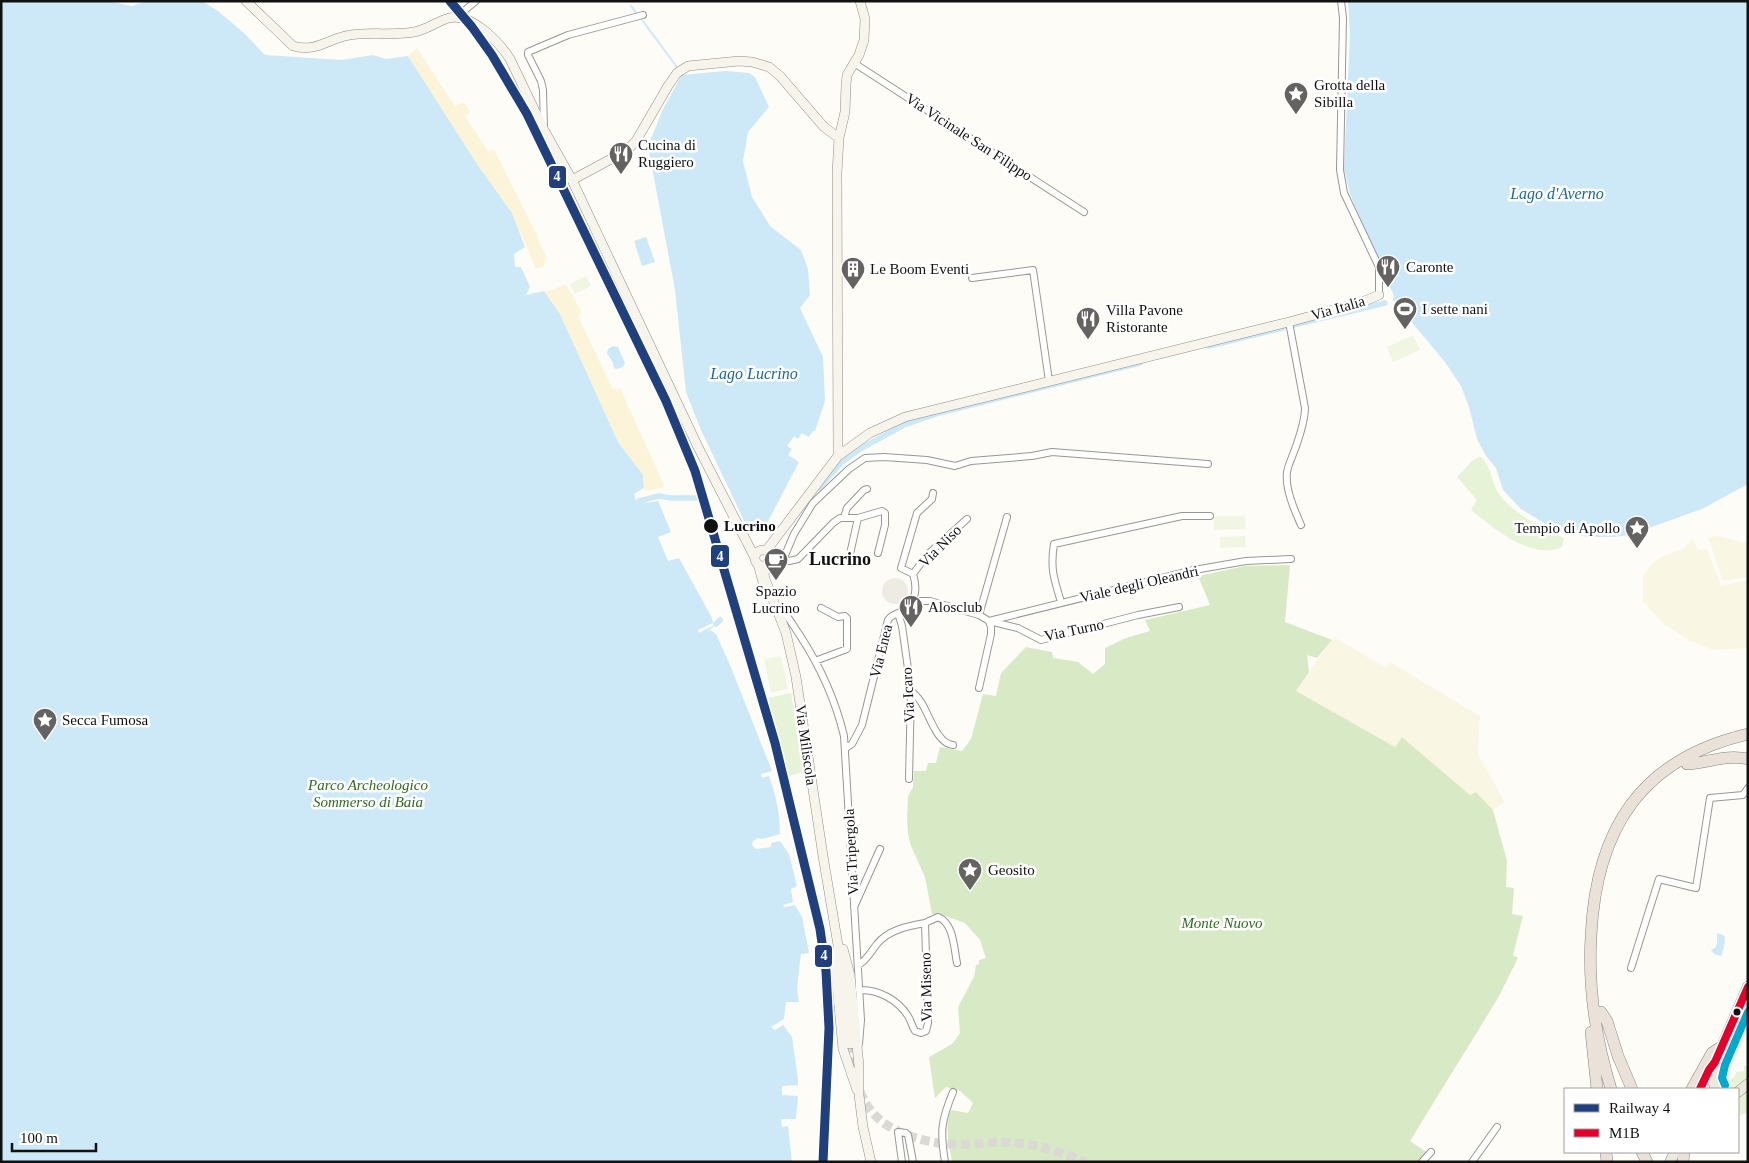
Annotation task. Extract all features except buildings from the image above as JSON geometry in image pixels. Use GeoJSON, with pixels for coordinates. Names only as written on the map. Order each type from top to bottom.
{"type":"FeatureCollection","features":[{"type":"Feature","properties":{"kind":"highway"},"geometry":{"type":"LineString","coordinates":[[1611,1088],[1603,1062],[1590,963],[1592,908],[1601,864],[1617,824],[1628,807],[1646,786],[1668,768],[1697,751],[1748,734]]}},
{"type":"Feature","properties":{"kind":"highway"},"geometry":{"type":"LineString","coordinates":[[1618,1088],[1598,1015],[1597,962],[1599,914],[1604,879],[1613,850],[1629,818],[1643,799],[1659,783],[1687,764],[1721,749],[1748,742]]}},
{"type":"Feature","properties":{"kind":"highway"},"geometry":{"type":"LineString","coordinates":[[1687,764],[1722,757],[1748,759]]}},
{"type":"Feature","properties":{"kind":"highway"},"geometry":{"type":"LineString","coordinates":[[1597,1088],[1590,1035],[1598,1015]]}},
{"type":"Feature","properties":{"kind":"highway"},"geometry":{"type":"LineString","coordinates":[[1598,1015],[1607,1021],[1632,1088]]}},
{"type":"Feature","properties":{"kind":"highway"},"geometry":{"type":"LineString","coordinates":[[1693,1088],[1712,1053],[1722,1047]]}},
{"type":"Feature","properties":{"kind":"main road"},"geometry":{"type":"LineString","coordinates":[[1700,1088],[1722,1047],[1748,986]]}},
{"type":"Feature","properties":{"kind":"main road"},"geometry":{"type":"LineString","coordinates":[[1715,1062],[1712,1079],[1716,1088]]}},
{"type":"Feature","properties":{"kind":"street"},"geometry":{"type":"LineString","coordinates":[[246,1],[293,46],[301,48],[317,47],[345,36],[414,32],[448,18],[461,17],[466,18],[480,28],[503,48],[510,58],[544,130],[572,180],[698,447],[748,546],[763,558],[794,560],[803,556],[833,523],[844,517],[858,518],[882,512],[885,513],[885,525],[878,552]]}},
{"type":"Feature","properties":{"kind":"street"},"geometry":{"type":"LineString","coordinates":[[461,17],[465,10],[476,1]]}},
{"type":"Feature","properties":{"kind":"street"},"geometry":{"type":"LineString","coordinates":[[838,456],[836,173],[839,138],[845,112],[847,75],[859,55],[864,40],[864,20],[860,1]]}},
{"type":"Feature","properties":{"kind":"street","name":"Via Italia"},"geometry":{"type":"LineString","coordinates":[[763,558],[769,547],[838,456],[870,433],[905,416],[1289,322],[1379,296],[1379,267],[1344,193],[1340,170],[1343,18],[1341,1]]}},
{"type":"Feature","properties":{"kind":"street"},"geometry":{"type":"LineString","coordinates":[[544,130],[543,90],[528,52],[568,34],[639,15]]}},
{"type":"Feature","properties":{"kind":"street"},"geometry":{"type":"LineString","coordinates":[[572,180],[626,151],[636,141],[668,86],[680,70],[688,66],[739,61],[752,62],[768,67],[780,76],[824,127],[839,138]]}},
{"type":"Feature","properties":{"kind":"street","name":"Via Vicinale San Filippo"},"geometry":{"type":"LineString","coordinates":[[854,63],[1084,212]]}},
{"type":"Feature","properties":{"kind":"street"},"geometry":{"type":"LineString","coordinates":[[533,106],[544,105]]}},
{"type":"Feature","properties":{"kind":"street"},"geometry":{"type":"LineString","coordinates":[[972,278],[1032,270],[1050,381]]}},
{"type":"Feature","properties":{"kind":"street"},"geometry":{"type":"LineString","coordinates":[[1289,322],[1305,408],[1305,418],[1287,472],[1290,493],[1301,524]]}},
{"type":"Feature","properties":{"kind":"street"},"geometry":{"type":"LineString","coordinates":[[783,560],[794,534],[813,503],[855,463],[865,458],[884,457],[927,460],[955,466],[971,461],[1032,456],[1052,452],[1208,464]]}},
{"type":"Feature","properties":{"kind":"street"},"geometry":{"type":"LineString","coordinates":[[844,517],[847,508],[867,489]]}},
{"type":"Feature","properties":{"kind":"street"},"geometry":{"type":"LineString","coordinates":[[913,601],[916,587],[913,574],[901,568],[917,513],[932,499],[933,492]]}},
{"type":"Feature","properties":{"kind":"street"},"geometry":{"type":"LineString","coordinates":[[1061,602],[1051,560],[1054,544],[1182,516],[1210,516]]}},
{"type":"Feature","properties":{"kind":"street"},"geometry":{"type":"LineString","coordinates":[[979,615],[1007,517]]}},
{"type":"Feature","properties":{"kind":"street"},"geometry":{"type":"LineString","coordinates":[[850,554],[858,518]]}},
{"type":"Feature","properties":{"kind":"street","name":"Via Niso"},"geometry":{"type":"LineString","coordinates":[[913,574],[927,555],[967,519]]}},
{"type":"Feature","properties":{"kind":"street"},"geometry":{"type":"LineString","coordinates":[[763,558],[761,576],[790,654]]}},
{"type":"Feature","properties":{"kind":"street","name":"Via Miliscola"},"geometry":{"type":"LineString","coordinates":[[763,558],[765,576],[786,633],[798,691],[835,931],[835,959],[850,1047],[859,1058],[859,1095],[863,1127],[871,1162]]}},
{"type":"Feature","properties":{"kind":"street","name":"Viale degli Oleandri"},"geometry":{"type":"LineString","coordinates":[[989,621],[1194,570],[1246,561],[1291,559]]}},
{"type":"Feature","properties":{"kind":"street","name":"Via Turno"},"geometry":{"type":"LineString","coordinates":[[913,601],[930,601],[979,615],[989,621],[1018,628],[1041,640],[1138,615],[1180,607]]}},
{"type":"Feature","properties":{"kind":"street","name":"Via Enea"},"geometry":{"type":"LineString","coordinates":[[846,748],[852,744],[862,725],[889,617],[908,607],[913,601]]}},
{"type":"Feature","properties":{"kind":"street","name":"Via Tripergola"},"geometry":{"type":"LineString","coordinates":[[776,607],[786,615],[816,661],[833,697],[846,748],[861,1025],[850,1047]]}},
{"type":"Feature","properties":{"kind":"street"},"geometry":{"type":"LineString","coordinates":[[816,661],[847,649],[847,618],[845,616],[838,617],[821,608]]}},
{"type":"Feature","properties":{"kind":"street","name":"Via Icaro"},"geometry":{"type":"LineString","coordinates":[[898,613],[902,626],[911,690],[909,779]]}},
{"type":"Feature","properties":{"kind":"street"},"geometry":{"type":"LineString","coordinates":[[979,688],[991,634],[989,621]]}},
{"type":"Feature","properties":{"kind":"street"},"geometry":{"type":"LineString","coordinates":[[911,690],[920,699],[939,736],[946,743],[953,745]]}},
{"type":"Feature","properties":{"kind":"street"},"geometry":{"type":"LineString","coordinates":[[1631,968],[1660,879],[1696,888],[1710,798],[1743,795],[1748,788]]}},
{"type":"Feature","properties":{"kind":"street"},"geometry":{"type":"LineString","coordinates":[[854,908],[880,849]]}},
{"type":"Feature","properties":{"kind":"street","name":"Via Miseno"},"geometry":{"type":"LineString","coordinates":[[860,990],[871,991],[887,997],[903,1010],[916,1031],[921,1033],[926,1031],[928,1023],[925,924],[938,917],[947,923],[957,963]]}},
{"type":"Feature","properties":{"kind":"street"},"geometry":{"type":"LineString","coordinates":[[858,965],[891,932],[925,924]]}},
{"type":"Feature","properties":{"kind":"street","name":"Via Miliscola"},"geometry":{"type":"LineString","coordinates":[[835,931],[849,967],[850,1047],[848,1066],[859,1095]]}},
{"type":"Feature","properties":{"kind":"street"},"geometry":{"type":"LineString","coordinates":[[848,1066],[852,1056],[859,1058]]}},
{"type":"Feature","properties":{"kind":"street"},"geometry":{"type":"LineString","coordinates":[[945,1162],[942,1129],[944,1115],[953,1092]]}},
{"type":"Feature","properties":{"kind":"street"},"geometry":{"type":"LineString","coordinates":[[1472,1162],[1496,1127]]}},
{"type":"Feature","properties":{"kind":"street"},"geometry":{"type":"LineString","coordinates":[[902,1162],[898,1132],[908,1135],[914,1162]]}},
{"type":"Feature","properties":{"kind":"street"},"geometry":{"type":"LineString","coordinates":[[1422,1162],[1431,1152]]}},
{"type":"Feature","properties":{"kind":"shaded area"},"geometry":{"type":"Polygon","coordinates":[[[1717,536],[1748,543],[1748,577],[1727,581],[1722,579],[1708,537],[1717,536]]]}},
{"type":"Feature","properties":{"kind":"shaded area"},"geometry":{"type":"Polygon","coordinates":[[[1693,539],[1698,550],[1707,549],[1721,586],[1748,580],[1748,648],[1713,650],[1690,641],[1664,624],[1643,602],[1643,577],[1651,565],[1661,557],[1683,549],[1693,539]]]}},
{"type":"Feature","properties":{"kind":"shaded area"},"geometry":{"type":"Polygon","coordinates":[[[895,578],[904,582],[908,591],[904,600],[895,604],[886,600],[882,591],[886,582],[895,578]]]}},
{"type":"Feature","properties":{"kind":"shaded area"},"geometry":{"type":"Polygon","coordinates":[[[1334,637],[1386,668],[1390,662],[1480,716],[1478,754],[1505,802],[1493,810],[1476,792],[1470,796],[1403,737],[1395,747],[1295,691],[1334,637]]]}},
{"type":"Feature","properties":{"kind":"green space"},"geometry":{"type":"Polygon","coordinates":[[[586,276],[591,286],[575,294],[570,284],[586,276]]]}},
{"type":"Feature","properties":{"kind":"green space"},"geometry":{"type":"Polygon","coordinates":[[[1413,335],[1420,350],[1393,362],[1387,347],[1413,335]]]}},
{"type":"Feature","properties":{"kind":"green space"},"geometry":{"type":"Polygon","coordinates":[[[1480,456],[1488,466],[1496,489],[1506,502],[1529,520],[1564,538],[1562,547],[1538,550],[1526,546],[1502,533],[1471,510],[1477,500],[1457,477],[1473,460],[1480,456]]]}},
{"type":"Feature","properties":{"kind":"green space"},"geometry":{"type":"Polygon","coordinates":[[[1214,516],[1245,516],[1246,529],[1214,530],[1214,516]]]}},
{"type":"Feature","properties":{"kind":"green space"},"geometry":{"type":"Polygon","coordinates":[[[1245,536],[1246,547],[1220,548],[1220,537],[1245,536]]]}},
{"type":"Feature","properties":{"kind":"green space","name":"Monte Nuovo"},"geometry":{"type":"Polygon","coordinates":[[[1290,565],[1285,622],[1332,640],[1317,658],[1307,655],[1309,672],[1296,691],[1395,747],[1402,737],[1470,795],[1476,792],[1493,810],[1507,861],[1506,887],[1514,888],[1512,914],[1523,916],[1513,955],[1518,958],[1498,998],[1410,1141],[1428,1153],[1420,1162],[952,1162],[947,1129],[951,1110],[968,1113],[973,1103],[960,1091],[946,1087],[935,1098],[929,1057],[952,1044],[960,1033],[958,1007],[974,977],[976,965],[979,964],[979,960],[986,958],[980,940],[965,923],[940,914],[932,914],[925,877],[911,846],[908,834],[908,796],[913,787],[914,771],[926,771],[928,763],[936,763],[940,747],[962,751],[971,739],[983,694],[996,696],[1001,673],[1026,647],[1052,652],[1053,658],[1078,662],[1093,674],[1105,664],[1105,648],[1126,638],[1150,631],[1145,620],[1210,605],[1198,576],[1245,566],[1290,565]]]}},
{"type":"Feature","properties":{"kind":"green space"},"geometry":{"type":"Polygon","coordinates":[[[781,656],[788,689],[771,693],[764,659],[781,656]]]}},
{"type":"Feature","properties":{"kind":"green space"},"geometry":{"type":"Polygon","coordinates":[[[791,693],[804,772],[789,776],[768,698],[791,693]]]}},
{"type":"Feature","properties":{"kind":"green space"},"geometry":{"type":"Polygon","coordinates":[[[1729,1041],[1733,1043],[1721,1072],[1721,1077],[1726,1081],[1731,1080],[1736,1072],[1744,1071],[1744,1066],[1748,1066],[1748,1076],[1736,1088],[1721,1088],[1716,1081],[1718,1067],[1729,1041]]]}},
{"type":"Feature","properties":{"kind":"green space"},"geometry":{"type":"Polygon","coordinates":[[[1748,1089],[1748,1112],[1739,1116],[1739,1095],[1748,1089]]]}},
{"type":"Feature","properties":{"kind":"sand"},"geometry":{"type":"Polygon","coordinates":[[[417,48],[455,106],[464,102],[470,112],[465,116],[488,151],[494,150],[538,237],[546,256],[544,266],[536,269],[512,213],[477,164],[408,56],[417,48]]]}},
{"type":"Feature","properties":{"kind":"sand"},"geometry":{"type":"Polygon","coordinates":[[[566,284],[582,313],[578,316],[613,390],[620,388],[665,487],[645,491],[643,475],[618,442],[560,314],[544,291],[566,284]]]}},
{"type":"Feature","properties":{"kind":"water","name":"Parco Archeologico Sommerso di Baia"},"geometry":{"type":"Polygon","coordinates":[[[1,1],[109,1],[131,6],[149,1],[202,1],[218,11],[245,34],[265,55],[342,60],[373,55],[386,59],[408,56],[477,164],[512,213],[525,247],[514,254],[515,267],[521,267],[530,287],[526,295],[544,291],[560,314],[618,442],[643,475],[644,488],[634,494],[636,501],[645,503],[658,501],[671,532],[658,537],[668,561],[679,558],[712,618],[713,623],[698,630],[699,633],[716,624],[705,634],[710,630],[716,634],[772,771],[761,774],[762,778],[769,776],[776,797],[780,834],[763,839],[758,838],[753,841],[752,845],[756,849],[771,847],[771,843],[780,841],[789,854],[797,886],[791,889],[793,902],[783,905],[784,907],[795,905],[802,917],[809,953],[801,954],[797,988],[799,1002],[786,1002],[784,1019],[771,1027],[775,1030],[783,1025],[792,1037],[798,1085],[782,1086],[782,1095],[798,1096],[796,1119],[781,1119],[782,1127],[788,1126],[792,1162],[1,1162],[1,1]]]}},
{"type":"Feature","properties":{"kind":"water","name":"Lago d'Averno"},"geometry":{"type":"Polygon","coordinates":[[[1348,1],[1748,1],[1748,484],[1702,509],[1629,535],[1613,537],[1588,537],[1562,532],[1521,509],[1503,490],[1496,468],[1486,456],[1477,439],[1469,407],[1461,386],[1445,362],[1393,300],[1394,296],[1350,194],[1344,169],[1350,34],[1348,1]]]}},
{"type":"Feature","properties":{"kind":"water","name":"Lago Lucrino"},"geometry":{"type":"Polygon","coordinates":[[[725,71],[749,73],[755,77],[769,107],[748,132],[743,161],[752,197],[770,226],[801,250],[808,269],[810,295],[800,308],[823,357],[825,401],[815,431],[809,437],[802,433],[798,439],[794,436],[787,446],[792,449],[788,455],[799,462],[765,527],[747,527],[701,430],[686,392],[675,290],[648,146],[663,109],[682,75],[725,71]]]}},
{"type":"Feature","properties":{"kind":"water"},"geometry":{"type":"Polygon","coordinates":[[[646,237],[655,262],[642,266],[634,241],[646,237]]]}},
{"type":"Feature","properties":{"kind":"water"},"geometry":{"type":"Polygon","coordinates":[[[613,346],[618,347],[625,363],[623,367],[614,368],[607,353],[608,349],[613,346]]]}},
{"type":"Feature","properties":{"kind":"water"},"geometry":{"type":"Polygon","coordinates":[[[1717,933],[1725,936],[1721,956],[1714,954],[1711,950],[1717,944],[1717,933]]]}},
{"type":"Feature","properties":{"kind":"waterway"},"geometry":{"type":"LineString","coordinates":[[631,6],[637,14]]}},
{"type":"Feature","properties":{"kind":"waterway"},"geometry":{"type":"LineString","coordinates":[[640,17],[679,70]]}},
{"type":"Feature","properties":{"kind":"waterway"},"geometry":{"type":"LineString","coordinates":[[1294,325],[1385,303]]}},
{"type":"Feature","properties":{"kind":"waterway"},"geometry":{"type":"LineString","coordinates":[[1209,346],[1283,328]]}},
{"type":"Feature","properties":{"kind":"waterway"},"geometry":{"type":"LineString","coordinates":[[819,488],[842,462],[860,449],[904,425],[939,413],[1140,363]]}},
{"type":"Feature","properties":{"kind":"waterway"},"geometry":{"type":"LineString","coordinates":[[639,501],[659,496],[697,498]]}},
{"type":"Feature","properties":{"kind":"waterway"},"geometry":{"type":"LineString","coordinates":[[716,624],[720,620]]}},
{"type":"Feature","properties":{"kind":"tunnel"},"geometry":{"type":"LineString","coordinates":[[850,1044],[854,1073]]}},
{"type":"Feature","properties":{"kind":"tunnel"},"geometry":{"type":"LineString","coordinates":[[860,1091],[870,1110],[880,1120],[891,1128],[915,1138],[951,1144],[1019,1143],[1053,1150],[1086,1162]]}},
{"type":"Feature","properties":{"kind":"rail line","name":"4"},"geometry":{"type":"LineString","coordinates":[[450,1],[492,55],[527,114],[666,401],[695,471],[775,743],[820,929],[826,971],[829,1028],[823,1162]]}},
{"type":"Feature","properties":{"kind":"transit line","name":"M1B"},"geometry":{"type":"LineString","coordinates":[[1700,1088],[1715,1062],[1748,987]]}},
{"type":"Feature","properties":{"kind":"transit line"},"geometry":{"type":"LineString","coordinates":[[1725,1085],[1722,1078],[1725,1065],[1748,1012]]}},
{"type":"Feature","properties":{"kind":"place","name":"Grotta della Sibilla"},"geometry":{"type":"Point","coordinates":[1296,115]}},
{"type":"Feature","properties":{"kind":"place","name":"Cucina di Ruggiero"},"geometry":{"type":"Point","coordinates":[621,175]}},
{"type":"Feature","properties":{"kind":"place","name":"Caronte"},"geometry":{"type":"Point","coordinates":[1388,288]}},
{"type":"Feature","properties":{"kind":"place","name":"Le Boom Eventi"},"geometry":{"type":"Point","coordinates":[853,290]}},
{"type":"Feature","properties":{"kind":"place","name":"I sette nani"},"geometry":{"type":"Point","coordinates":[1405,330]}},
{"type":"Feature","properties":{"kind":"place","name":"Villa Pavone Ristorante"},"geometry":{"type":"Point","coordinates":[1088,340]}},
{"type":"Feature","properties":{"kind":"place","name":"Lucrino"},"geometry":{"type":"Point","coordinates":[711,526]}},
{"type":"Feature","properties":{"kind":"place","name":"Tempio di Apollo"},"geometry":{"type":"Point","coordinates":[1637,549]}},
{"type":"Feature","properties":{"kind":"place","name":"Spazio Lucrino"},"geometry":{"type":"Point","coordinates":[776,581]}},
{"type":"Feature","properties":{"kind":"place","name":"Alosclub"},"geometry":{"type":"Point","coordinates":[911,628]}},
{"type":"Feature","properties":{"kind":"place","name":"Secca Fumosa"},"geometry":{"type":"Point","coordinates":[45,741]}},
{"type":"Feature","properties":{"kind":"place","name":"Geosito"},"geometry":{"type":"Point","coordinates":[970,891]}},
{"type":"Feature","properties":{"kind":"district","name":"Lucrino"},"geometry":{"type":"Point","coordinates":[840,559]}}]}
